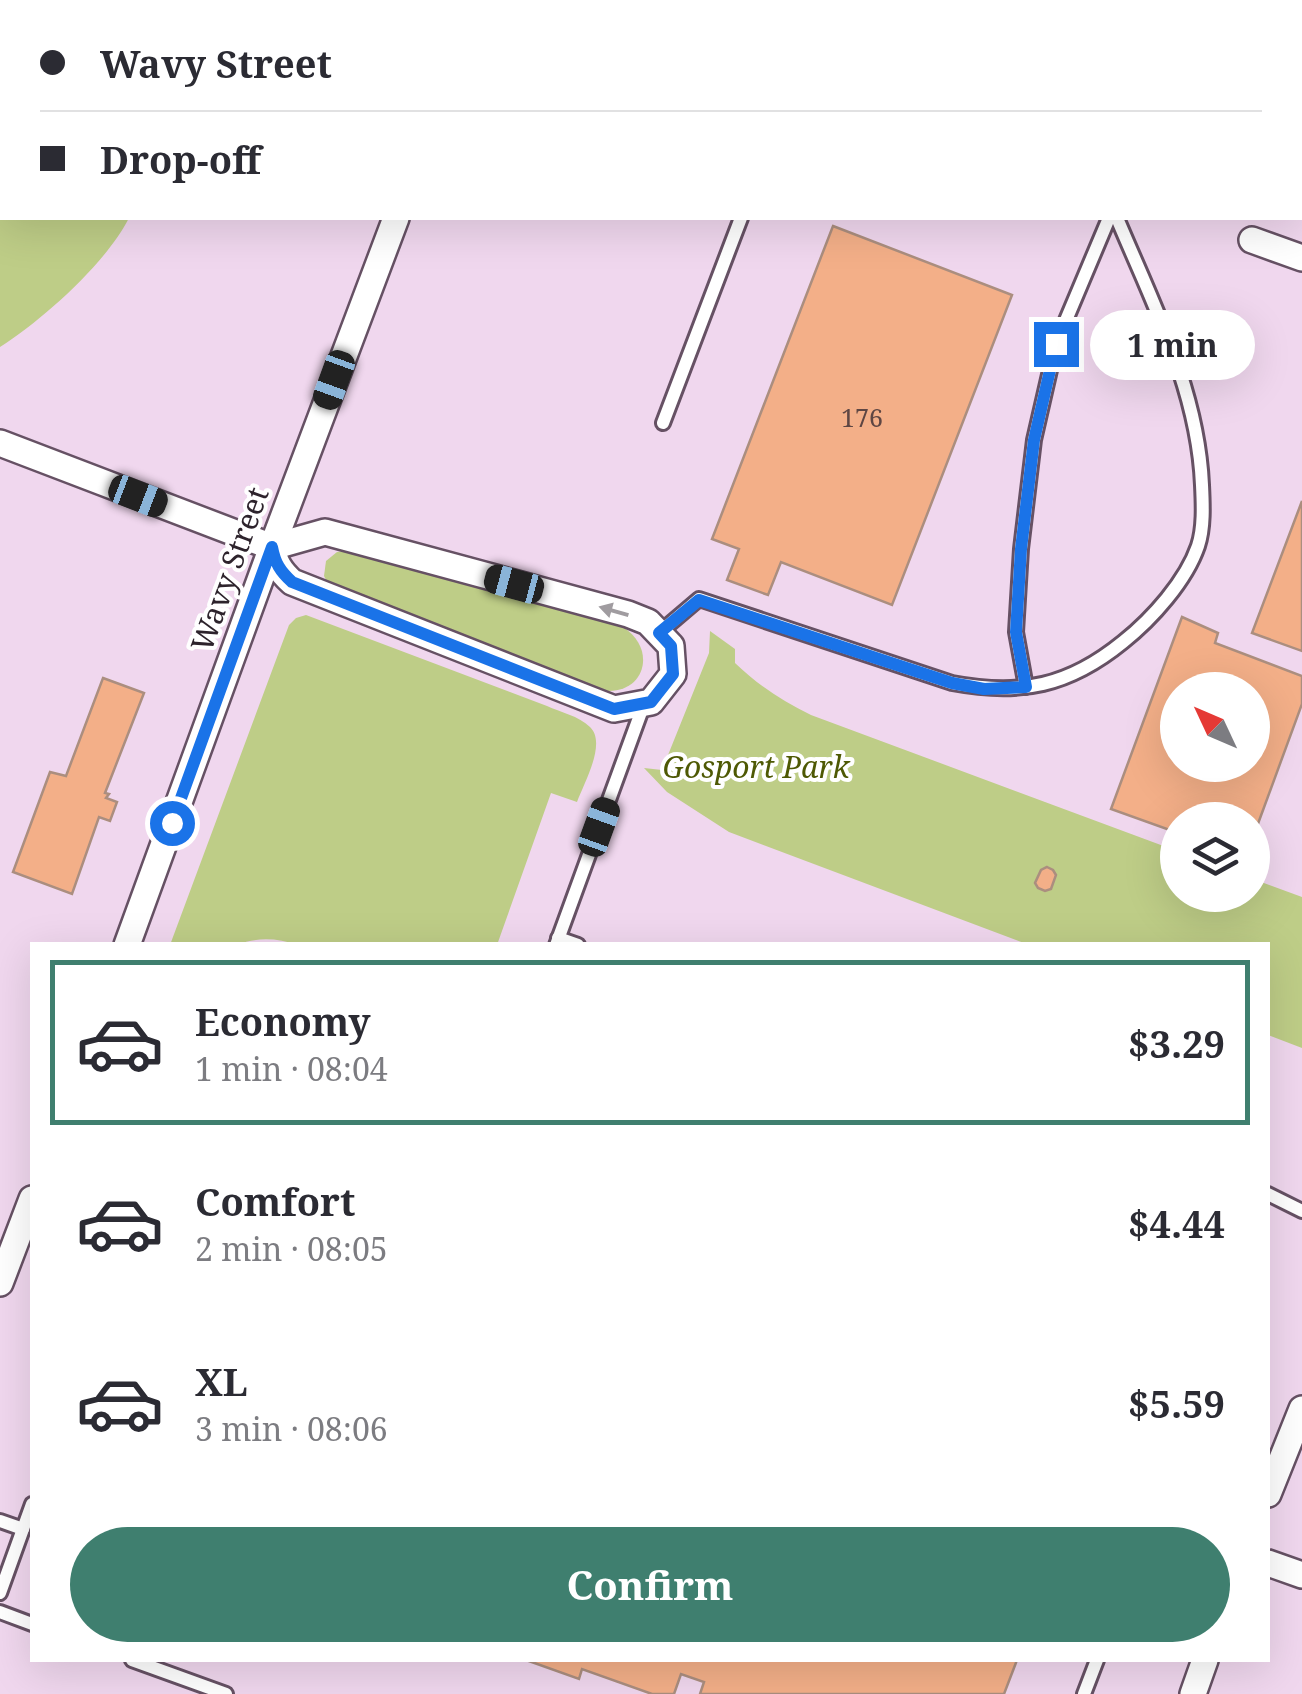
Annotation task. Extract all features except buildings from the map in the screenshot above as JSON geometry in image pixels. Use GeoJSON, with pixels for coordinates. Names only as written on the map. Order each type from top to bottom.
{"type":"FeatureCollection","features":[{"type":"Feature","properties":{"kind":"street","name":"Wavy Street"},"geometry":{"type":"LineString","coordinates":[[128,942],[395,220]]}},
{"type":"Feature","properties":{"kind":"street"},"geometry":{"type":"LineString","coordinates":[[1252,240],[1302,258]]}},
{"type":"Feature","properties":{"kind":"street"},"geometry":{"type":"LineString","coordinates":[[0,443],[272,547],[325,532],[628,614],[648,622],[671,646],[673,674],[651,702],[614,709],[292,582],[275,562],[272,547]]}},
{"type":"Feature","properties":{"kind":"street"},"geometry":{"type":"LineString","coordinates":[[0,1283],[30,1204]]}},
{"type":"Feature","properties":{"kind":"street"},"geometry":{"type":"LineString","coordinates":[[1270,1489],[1302,1409]]}},
{"type":"Feature","properties":{"kind":"street"},"geometry":{"type":"LineString","coordinates":[[1270,1564],[1302,1575]]}},
{"type":"Feature","properties":{"kind":"street"},"geometry":{"type":"LineString","coordinates":[[1193,1694],[1204,1662]]}},
{"type":"Feature","properties":{"kind":"lane"},"geometry":{"type":"LineString","coordinates":[[663,424],[739,220]]}},
{"type":"Feature","properties":{"kind":"lane"},"geometry":{"type":"LineString","coordinates":[[1026,687],[1016,632],[1034,440],[1056,344],[1112,220]]}},
{"type":"Feature","properties":{"kind":"lane"},"geometry":{"type":"LineString","coordinates":[[659,633],[699,600],[952,683],[984,689],[1058,682],[1100,660],[1136,632],[1173,592],[1198,546],[1204,509],[1201,458],[1181,368],[1114,220]]}},
{"type":"Feature","properties":{"kind":"lane"},"geometry":{"type":"LineString","coordinates":[[557,942],[644,704]]}},
{"type":"Feature","properties":{"kind":"lane"},"geometry":{"type":"LineString","coordinates":[[1270,1195],[1302,1211]]}},
{"type":"Feature","properties":{"kind":"lane"},"geometry":{"type":"LineString","coordinates":[[0,1593],[30,1510]]}},
{"type":"Feature","properties":{"kind":"lane"},"geometry":{"type":"LineString","coordinates":[[0,1521],[23,1530]]}},
{"type":"Feature","properties":{"kind":"lane"},"geometry":{"type":"LineString","coordinates":[[0,1612],[30,1623]]}},
{"type":"Feature","properties":{"kind":"lane"},"geometry":{"type":"LineString","coordinates":[[138,1662],[226,1694]]}},
{"type":"Feature","properties":{"kind":"lane"},"geometry":{"type":"LineString","coordinates":[[1084,1694],[1096,1662]]}},
{"type":"Feature","properties":{"kind":"green space"},"geometry":{"type":"Polygon","coordinates":[[[0,220],[128,220],[105,253],[72,289],[0,347],[0,220]]]}},
{"type":"Feature","properties":{"kind":"green space"},"geometry":{"type":"Polygon","coordinates":[[[344,551],[623,627],[641,648],[641,670],[627,687],[599,690],[327,582],[326,561],[344,551]]]}},
{"type":"Feature","properties":{"kind":"green space"},"geometry":{"type":"Polygon","coordinates":[[[306,615],[569,715],[586,723],[595,734],[595,753],[577,802],[551,793],[498,942],[171,942],[289,625],[306,615]]]}},
{"type":"Feature","properties":{"kind":"green space","name":"Gosport Park"},"geometry":{"type":"Polygon","coordinates":[[[710,631],[735,649],[735,663],[752,678],[811,715],[1160,845],[1160,912],[1270,912],[1270,885],[1302,897],[1302,1048],[1270,1036],[1270,942],[1021,942],[729,832],[667,792],[644,768],[662,770],[709,653],[710,631]]]}},
{"type":"Feature","properties":{"kind":"route"},"geometry":{"type":"LineString","coordinates":[[172,823],[272,547],[275,562],[292,582],[614,709],[651,702],[673,674],[671,646],[659,633],[699,600],[952,683],[984,689],[1026,687],[1016,632],[1021,549],[1034,440],[1056,344]]}}]}
